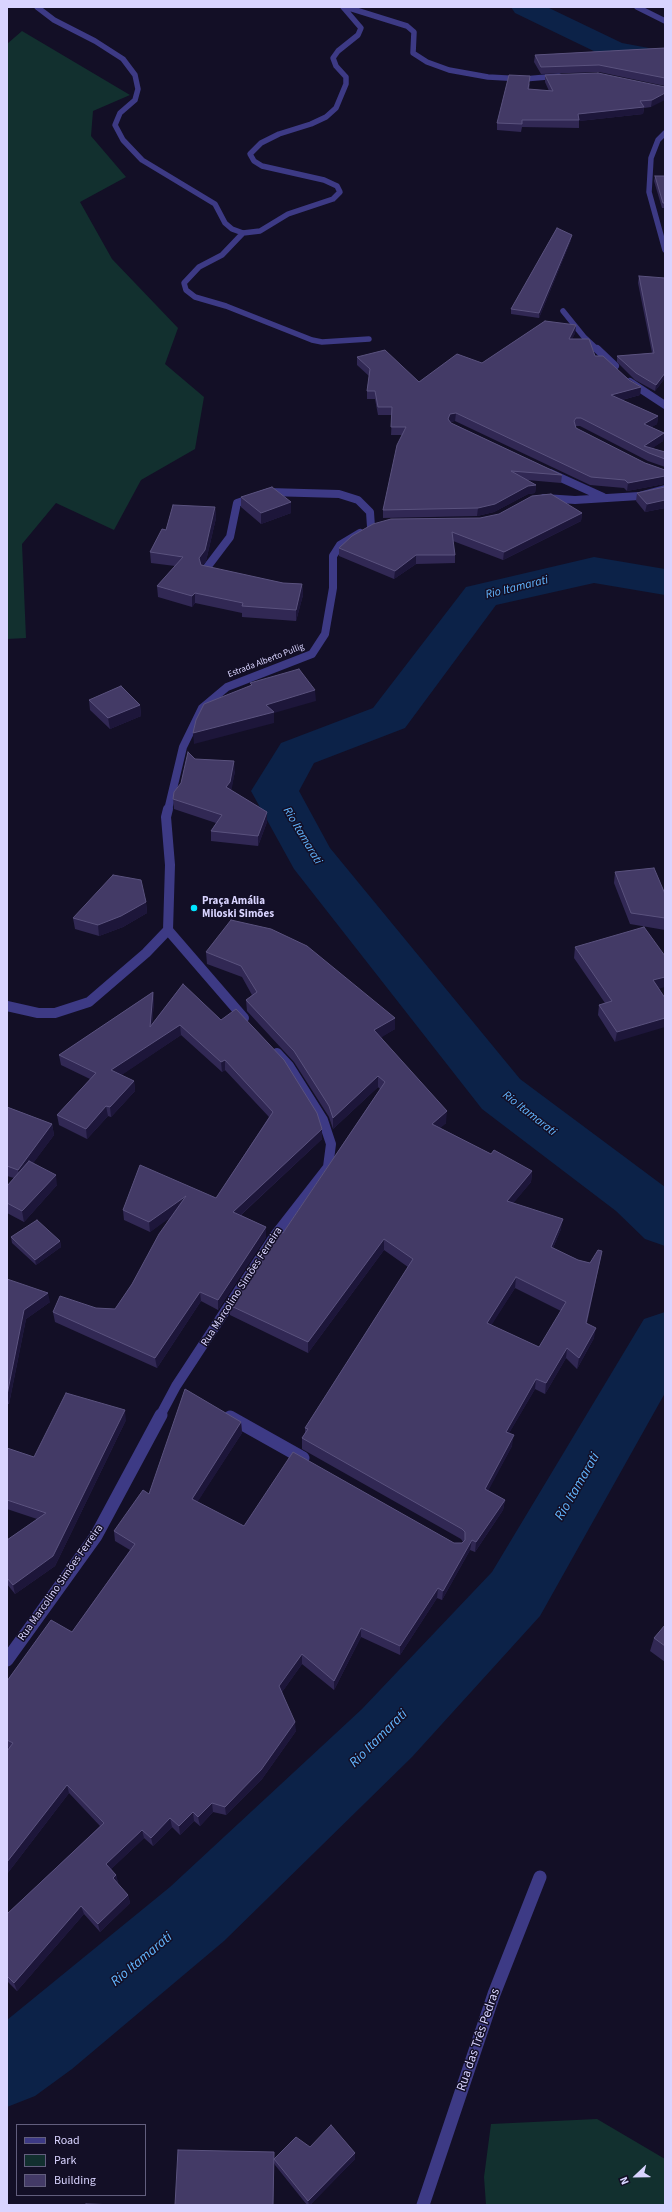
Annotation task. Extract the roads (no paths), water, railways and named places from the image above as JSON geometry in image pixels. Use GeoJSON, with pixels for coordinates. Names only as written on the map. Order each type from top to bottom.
{"type":"FeatureCollection","features":[{"type":"Feature","properties":{"kind":"street"},"geometry":{"type":"LineString","coordinates":[[37,7],[54,20],[95,41],[122,59],[135,75],[138,89],[135,100],[120,113],[116,125],[123,140],[142,160],[215,204],[225,223],[232,229],[243,232],[260,231],[288,214],[333,199],[340,192],[336,186],[324,180],[262,166],[254,160],[250,154],[262,143],[279,134],[312,124],[326,117],[336,108],[346,84],[346,77],[336,66],[333,58],[344,46],[358,35],[361,28],[343,7]]}},
{"type":"Feature","properties":{"kind":"street"},"geometry":{"type":"LineString","coordinates":[[346,7],[407,26],[414,32],[413,53],[427,62],[449,70],[488,77],[524,79],[568,76]]}},
{"type":"Feature","properties":{"kind":"street"},"geometry":{"type":"LineString","coordinates":[[637,7],[665,21]]}},
{"type":"Feature","properties":{"kind":"street"},"geometry":{"type":"LineString","coordinates":[[665,132],[658,140],[651,158],[649,192],[665,250]]}},
{"type":"Feature","properties":{"kind":"street"},"geometry":{"type":"LineString","coordinates":[[243,232],[222,255],[199,267],[184,283],[186,290],[195,297],[226,306],[312,340],[322,342],[369,339]]}},
{"type":"Feature","properties":{"kind":"street"},"geometry":{"type":"LineString","coordinates":[[563,311],[584,337],[632,384],[665,405]]}},
{"type":"Feature","properties":{"kind":"street"},"geometry":{"type":"LineString","coordinates":[[545,471],[605,498]]}},
{"type":"Feature","properties":{"kind":"street"},"geometry":{"type":"LineString","coordinates":[[537,498],[605,498],[639,496],[665,489]]}},
{"type":"Feature","properties":{"kind":"street","name":"Estrada Alberto Pullig"},"geometry":{"type":"LineString","coordinates":[[168,930],[170,865],[166,817],[183,747],[202,708],[227,687],[312,654],[325,634],[333,588],[333,556],[340,545],[374,526],[370,512],[358,500],[331,494],[269,492],[237,503],[230,537],[205,570]]}},
{"type":"Feature","properties":{"kind":"street"},"geometry":{"type":"LineString","coordinates":[[7,1006],[38,1013],[55,1013],[89,1002],[146,953],[168,930],[252,1027]]}},
{"type":"Feature","properties":{"kind":"street","name":"Rua Marcolino Simões Ferreira"},"geometry":{"type":"LineString","coordinates":[[7,1660],[96,1536],[180,1388],[275,1235],[328,1167],[331,1144],[323,1120],[289,1066],[268,1044]]}},
{"type":"Feature","properties":{"kind":"street"},"geometry":{"type":"LineString","coordinates":[[218,1410],[313,1464]]}},
{"type":"Feature","properties":{"kind":"street","name":"Rua das Três Pedras"},"geometry":{"type":"LineString","coordinates":[[423,2205],[494,1994],[540,1877]]}},
{"type":"Feature","properties":{"kind":"waterway"},"geometry":{"type":"LineString","coordinates":[[525,7],[614,50],[665,60]]}},
{"type":"Feature","properties":{"kind":"waterway","name":"Rio Itamarati"},"geometry":{"type":"LineString","coordinates":[[665,582],[594,570],[481,596],[389,718],[297,753],[275,791],[311,857],[501,1094],[636,1195],[665,1223]]}},
{"type":"Feature","properties":{"kind":"waterway","name":"Rio Itamarati"},"geometry":{"type":"LineString","coordinates":[[7,2068],[44,2041],[197,1914],[387,1733],[516,1594],[665,1337]]}},
{"type":"Feature","properties":{"kind":"place","name":"Praça Amália Miloski Simões"},"geometry":{"type":"Point","coordinates":[194,908]}}]}
